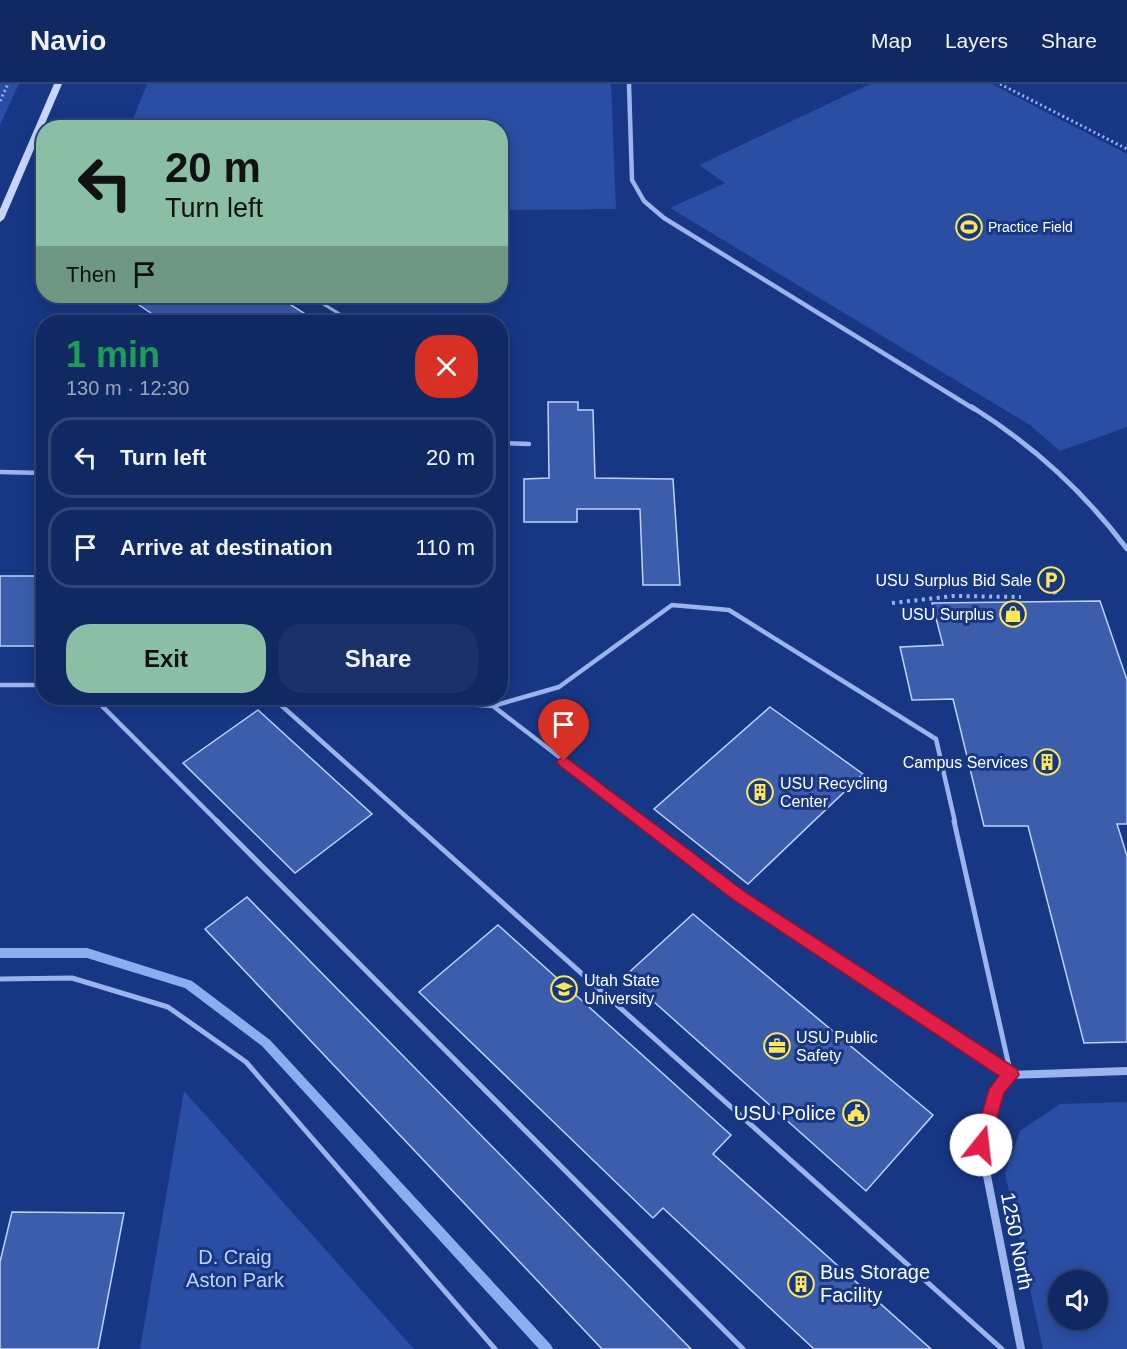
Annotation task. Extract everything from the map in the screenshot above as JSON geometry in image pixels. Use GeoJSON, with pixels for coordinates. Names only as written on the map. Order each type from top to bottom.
{"type":"FeatureCollection","features":[{"type":"Feature","properties":{"kind":"main road"},"geometry":{"type":"LineString","coordinates":[[43,120],[58,84]]}},
{"type":"Feature","properties":{"kind":"main road"},"geometry":{"type":"LineString","coordinates":[[0,219],[36,135]]}},
{"type":"Feature","properties":{"kind":"street"},"geometry":{"type":"LineString","coordinates":[[629,84],[632,180],[644,201],[664,218],[1000,425],[1052,470],[1115,533],[1127,549]]}},
{"type":"Feature","properties":{"kind":"street"},"geometry":{"type":"LineString","coordinates":[[1011,1075],[1127,1071]]}},
{"type":"Feature","properties":{"kind":"street","name":"1250 North"},"geometry":{"type":"LineString","coordinates":[[1011,1075],[997,1089],[981,1145],[1021,1349]]}},
{"type":"Feature","properties":{"kind":"lane"},"geometry":{"type":"LineString","coordinates":[[322,303],[341,315]]}},
{"type":"Feature","properties":{"kind":"lane"},"geometry":{"type":"LineString","coordinates":[[508,443],[529,444]]}},
{"type":"Feature","properties":{"kind":"lane"},"geometry":{"type":"LineString","coordinates":[[0,472],[36,473]]}},
{"type":"Feature","properties":{"kind":"lane"},"geometry":{"type":"LineString","coordinates":[[508,702],[559,687],[672,605],[729,610],[936,739],[1011,1075]]}},
{"type":"Feature","properties":{"kind":"lane"},"geometry":{"type":"LineString","coordinates":[[0,686],[36,685]]}},
{"type":"Feature","properties":{"kind":"lane"},"geometry":{"type":"LineString","coordinates":[[101,705],[743,1349]]}},
{"type":"Feature","properties":{"kind":"lane"},"geometry":{"type":"LineString","coordinates":[[281,705],[1002,1349]]}},
{"type":"Feature","properties":{"kind":"lane"},"geometry":{"type":"LineString","coordinates":[[479,705],[496,705]]}},
{"type":"Feature","properties":{"kind":"lane"},"geometry":{"type":"LineString","coordinates":[[493,706],[740,896],[1011,1075]]}},
{"type":"Feature","properties":{"kind":"lane"},"geometry":{"type":"LineString","coordinates":[[0,979],[72,978],[168,1007],[246,1062],[495,1349]]}},
{"type":"Feature","properties":{"kind":"path"},"geometry":{"type":"LineString","coordinates":[[0,101],[8,84]]}},
{"type":"Feature","properties":{"kind":"path"},"geometry":{"type":"LineString","coordinates":[[1000,84],[1127,149]]}},
{"type":"Feature","properties":{"kind":"path"},"geometry":{"type":"LineString","coordinates":[[1047,570],[1056,596]]}},
{"type":"Feature","properties":{"kind":"path"},"geometry":{"type":"LineString","coordinates":[[892,603],[954,596],[1021,597]]}},
{"type":"Feature","properties":{"kind":"green space"},"geometry":{"type":"Polygon","coordinates":[[[0,84],[19,84],[0,125],[0,84]]]}},
{"type":"Feature","properties":{"kind":"green space"},"geometry":{"type":"Polygon","coordinates":[[[147,84],[611,84],[616,209],[508,210],[508,120],[133,120],[147,84]]]}},
{"type":"Feature","properties":{"kind":"green space","name":"Practice Field"},"geometry":{"type":"Polygon","coordinates":[[[870,84],[992,84],[1127,154],[1127,427],[1060,451],[1030,425],[670,208],[725,183],[699,165],[870,84]]]}},
{"type":"Feature","properties":{"kind":"green space","name":"D. Craig Aston Park"},"geometry":{"type":"Polygon","coordinates":[[[184,1091],[414,1349],[140,1349],[184,1091]]]}},
{"type":"Feature","properties":{"kind":"green space"},"geometry":{"type":"Polygon","coordinates":[[[1127,1102],[1127,1349],[1043,1349],[1005,1173],[1020,1131],[1060,1104],[1127,1102]]]}},
{"type":"Feature","properties":{"kind":"building"},"geometry":{"type":"Polygon","coordinates":[[[136,303],[288,303],[307,315],[154,315],[136,303]]]}},
{"type":"Feature","properties":{"kind":"building"},"geometry":{"type":"Polygon","coordinates":[[[548,402],[578,402],[578,410],[593,410],[595,478],[673,479],[680,585],[643,585],[640,509],[577,509],[577,522],[524,522],[524,479],[549,478],[548,402]]]}},
{"type":"Feature","properties":{"kind":"building"},"geometry":{"type":"Polygon","coordinates":[[[0,576],[36,576],[36,646],[0,646],[0,576]]]}},
{"type":"Feature","properties":{"kind":"building","name":"Campus Services"},"geometry":{"type":"Polygon","coordinates":[[[1100,601],[1127,680],[1127,824],[1117,824],[1127,856],[1127,1042],[1084,1043],[1028,826],[984,826],[953,699],[912,700],[900,647],[943,645],[932,603],[1100,601]]]}},
{"type":"Feature","properties":{"kind":"building","name":"USU Recycling Center"},"geometry":{"type":"Polygon","coordinates":[[[770,707],[863,774],[748,884],[654,809],[770,707]]]}},
{"type":"Feature","properties":{"kind":"building"},"geometry":{"type":"Polygon","coordinates":[[[258,710],[372,814],[295,873],[183,763],[258,710]]]}},
{"type":"Feature","properties":{"kind":"building"},"geometry":{"type":"Polygon","coordinates":[[[247,897],[691,1349],[602,1349],[205,929],[247,897]]]}},
{"type":"Feature","properties":{"kind":"building","name":"USU Public Safety"},"geometry":{"type":"Polygon","coordinates":[[[693,914],[933,1115],[866,1191],[625,976],[693,914]]]}},
{"type":"Feature","properties":{"kind":"building"},"geometry":{"type":"Polygon","coordinates":[[[498,925],[731,1135],[713,1154],[931,1349],[814,1349],[663,1208],[653,1218],[419,992],[498,925]]]}},
{"type":"Feature","properties":{"kind":"building"},"geometry":{"type":"Polygon","coordinates":[[[12,1212],[124,1213],[98,1349],[0,1349],[0,1262],[12,1212]]]}},
{"type":"Feature","properties":{"kind":"waterway"},"geometry":{"type":"LineString","coordinates":[[0,953],[87,953],[188,984],[266,1043],[547,1349]]}},
{"type":"Feature","properties":{"kind":"place","name":"Practice Field"},"geometry":{"type":"Point","coordinates":[969,227]}},
{"type":"Feature","properties":{"kind":"place","name":"USU Surplus Bid Sale"},"geometry":{"type":"Point","coordinates":[1051,580]}},
{"type":"Feature","properties":{"kind":"place","name":"USU Surplus"},"geometry":{"type":"Point","coordinates":[1013,614]}},
{"type":"Feature","properties":{"kind":"place","name":"Campus Services"},"geometry":{"type":"Point","coordinates":[1047,762]}},
{"type":"Feature","properties":{"kind":"place","name":"USU Recycling Center"},"geometry":{"type":"Point","coordinates":[760,792]}},
{"type":"Feature","properties":{"kind":"place","name":"Utah State University"},"geometry":{"type":"Point","coordinates":[564,989]}},
{"type":"Feature","properties":{"kind":"place","name":"USU Public Safety"},"geometry":{"type":"Point","coordinates":[777,1046]}},
{"type":"Feature","properties":{"kind":"place","name":"USU Police"},"geometry":{"type":"Point","coordinates":[856,1113]}},
{"type":"Feature","properties":{"kind":"place","name":"Bus Storage Facility"},"geometry":{"type":"Point","coordinates":[801,1284]}},
{"type":"Feature","properties":{"kind":"route"},"geometry":{"type":"LineString","coordinates":[[564,761],[740,896],[1011,1075],[997,1089],[981,1145]]}}]}
